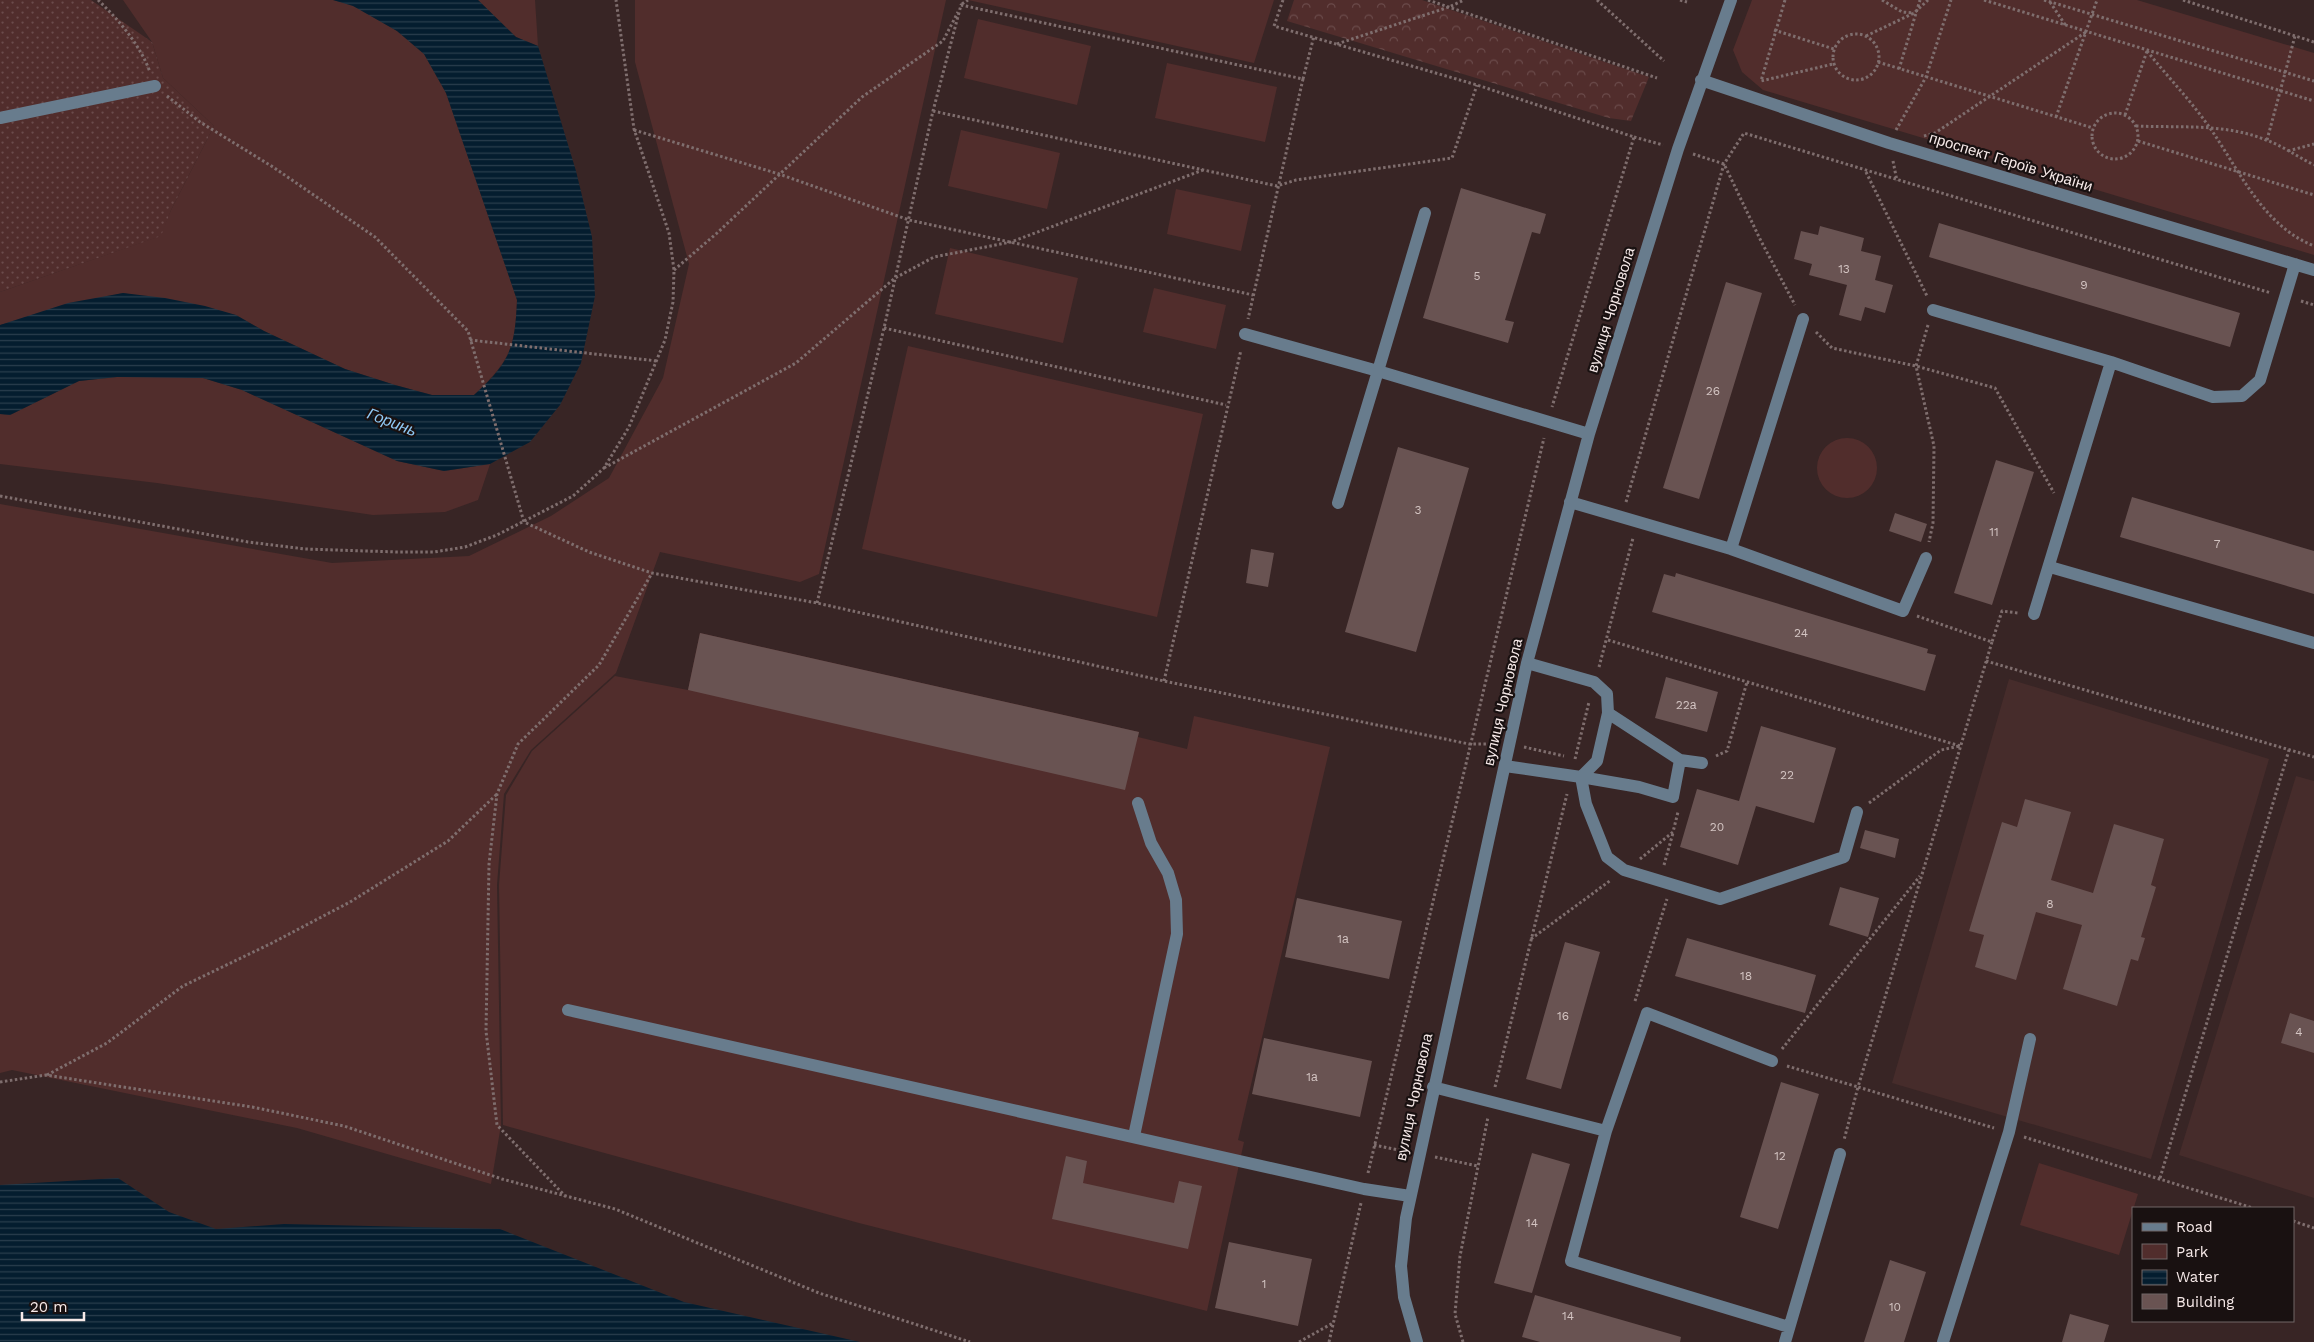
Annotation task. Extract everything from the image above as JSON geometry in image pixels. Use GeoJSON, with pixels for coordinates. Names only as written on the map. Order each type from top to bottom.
{"type":"FeatureCollection","features":[{"type":"Feature","properties":{"kind":"street","name":"вулиця Чорновола"},"geometry":{"type":"LineString","coordinates":[[1417,1342],[1404,1297],[1401,1266],[1410,1196],[1527,663],[1590,434],[1678,149],[1731,0]]}},
{"type":"Feature","properties":{"kind":"street","name":"проспект Героїв України"},"geometry":{"type":"LineString","coordinates":[[1701,80],[1889,143],[2314,270]]}},
{"type":"Feature","properties":{"kind":"street"},"geometry":{"type":"LineString","coordinates":[[0,118],[155,86]]}},
{"type":"Feature","properties":{"kind":"street"},"geometry":{"type":"LineString","coordinates":[[1338,503],[1425,213]]}},
{"type":"Feature","properties":{"kind":"street"},"geometry":{"type":"LineString","coordinates":[[1933,310],[2111,362],[2213,397],[2242,396],[2260,380],[2295,264]]}},
{"type":"Feature","properties":{"kind":"street"},"geometry":{"type":"LineString","coordinates":[[1731,549],[1803,319]]}},
{"type":"Feature","properties":{"kind":"street"},"geometry":{"type":"LineString","coordinates":[[1245,334],[1590,434]]}},
{"type":"Feature","properties":{"kind":"street"},"geometry":{"type":"LineString","coordinates":[[2034,614],[2050,567],[2111,362]]}},
{"type":"Feature","properties":{"kind":"street"},"geometry":{"type":"LineString","coordinates":[[1570,502],[1731,549],[1903,611],[1926,558]]}},
{"type":"Feature","properties":{"kind":"street"},"geometry":{"type":"LineString","coordinates":[[2050,567],[2314,643]]}},
{"type":"Feature","properties":{"kind":"street"},"geometry":{"type":"LineString","coordinates":[[1527,663],[1594,682],[1607,694],[1608,713],[1597,761],[1576,777]]}},
{"type":"Feature","properties":{"kind":"street"},"geometry":{"type":"LineString","coordinates":[[1608,713],[1680,760],[1702,763]]}},
{"type":"Feature","properties":{"kind":"street"},"geometry":{"type":"LineString","coordinates":[[1504,766],[1639,787],[1673,797],[1680,760]]}},
{"type":"Feature","properties":{"kind":"street"},"geometry":{"type":"LineString","coordinates":[[1576,777],[1608,857],[1624,870],[1720,899],[1844,857],[1857,812]]}},
{"type":"Feature","properties":{"kind":"street"},"geometry":{"type":"LineString","coordinates":[[1134,1136],[1177,934],[1176,900],[1168,873],[1151,843],[1138,803]]}},
{"type":"Feature","properties":{"kind":"street"},"geometry":{"type":"LineString","coordinates":[[568,1010],[1364,1188],[1410,1196]]}},
{"type":"Feature","properties":{"kind":"street"},"geometry":{"type":"LineString","coordinates":[[1772,1061],[1647,1013],[1606,1131],[1571,1261],[1789,1327]]}},
{"type":"Feature","properties":{"kind":"street"},"geometry":{"type":"LineString","coordinates":[[1942,1342],[2009,1132],[2030,1039]]}},
{"type":"Feature","properties":{"kind":"street"},"geometry":{"type":"LineString","coordinates":[[1433,1087],[1492,1100],[1606,1131]]}},
{"type":"Feature","properties":{"kind":"street"},"geometry":{"type":"LineString","coordinates":[[1786,1342],[1840,1154]]}},
{"type":"Feature","properties":{"kind":"path"},"geometry":{"type":"LineString","coordinates":[[98,0],[113,14],[144,58],[155,86],[200,122],[273,167],[375,237],[468,331],[524,522],[589,552],[652,573],[817,603],[1164,681],[1469,744]]}},
{"type":"Feature","properties":{"kind":"path"},"geometry":{"type":"LineString","coordinates":[[604,468],[629,428],[665,340],[673,302],[674,270],[669,233],[634,130],[616,0]]}},
{"type":"Feature","properties":{"kind":"path"},"geometry":{"type":"LineString","coordinates":[[817,603],[884,328],[933,112],[962,0]]}},
{"type":"Feature","properties":{"kind":"path"},"geometry":{"type":"LineString","coordinates":[[674,270],[716,234],[862,97],[943,41],[961,5],[968,0]]}},
{"type":"Feature","properties":{"kind":"path"},"geometry":{"type":"LineString","coordinates":[[1283,0],[1274,26],[1314,36],[1477,85],[1634,137],[1724,164],[1761,241],[1803,319],[1832,348],[1916,366],[1995,388],[2066,514]]}},
{"type":"Feature","properties":{"kind":"path"},"geometry":{"type":"LineString","coordinates":[[1428,0],[1657,78]]}},
{"type":"Feature","properties":{"kind":"path"},"geometry":{"type":"LineString","coordinates":[[1337,44],[1449,7],[1464,0]]}},
{"type":"Feature","properties":{"kind":"path"},"geometry":{"type":"LineString","coordinates":[[1597,0],[1664,61]]}},
{"type":"Feature","properties":{"kind":"path"},"geometry":{"type":"LineString","coordinates":[[1680,0],[1687,2]]}},
{"type":"Feature","properties":{"kind":"path"},"geometry":{"type":"LineString","coordinates":[[1785,0],[1774,30],[1761,81],[1833,64]]}},
{"type":"Feature","properties":{"kind":"path"},"geometry":{"type":"LineString","coordinates":[[1882,0],[1902,12],[1914,13]]}},
{"type":"Feature","properties":{"kind":"path"},"geometry":{"type":"LineString","coordinates":[[1899,69],[1914,13],[1920,0]]}},
{"type":"Feature","properties":{"kind":"path"},"geometry":{"type":"LineString","coordinates":[[1866,36],[1914,13],[1928,0]]}},
{"type":"Feature","properties":{"kind":"path"},"geometry":{"type":"LineString","coordinates":[[1889,143],[1926,77],[1951,0]]}},
{"type":"Feature","properties":{"kind":"path"},"geometry":{"type":"LineString","coordinates":[[1984,0],[2314,101]]}},
{"type":"Feature","properties":{"kind":"path"},"geometry":{"type":"LineString","coordinates":[[2044,0],[2314,81]]}},
{"type":"Feature","properties":{"kind":"path"},"geometry":{"type":"LineString","coordinates":[[2056,117],[2097,0]]}},
{"type":"Feature","properties":{"kind":"path"},"geometry":{"type":"LineString","coordinates":[[2183,0],[2314,42]]}},
{"type":"Feature","properties":{"kind":"path"},"geometry":{"type":"LineString","coordinates":[[2049,1],[2066,26]]}},
{"type":"Feature","properties":{"kind":"path"},"geometry":{"type":"LineString","coordinates":[[961,5],[1303,79]]}},
{"type":"Feature","properties":{"kind":"path"},"geometry":{"type":"LineString","coordinates":[[1774,30],[1834,49]]}},
{"type":"Feature","properties":{"kind":"path"},"geometry":{"type":"LineString","coordinates":[[1916,137],[1935,134],[2086,32]]}},
{"type":"Feature","properties":{"kind":"path"},"geometry":{"type":"LineString","coordinates":[[1858,34],[1866,36],[1876,47],[1878,62],[1871,75],[1857,81],[1842,76],[1833,64],[1834,49],[1843,37],[1858,34]]}},
{"type":"Feature","properties":{"kind":"path"},"geometry":{"type":"LineString","coordinates":[[1164,681],[1226,405],[1245,334],[1277,186],[1314,36]]}},
{"type":"Feature","properties":{"kind":"path"},"geometry":{"type":"LineString","coordinates":[[2267,140],[2295,36]]}},
{"type":"Feature","properties":{"kind":"path"},"geometry":{"type":"LineString","coordinates":[[2125,115],[2147,50]]}},
{"type":"Feature","properties":{"kind":"path"},"geometry":{"type":"LineString","coordinates":[[2147,50],[2208,127],[2240,173],[2257,202],[2277,222],[2300,240],[2314,246]]}},
{"type":"Feature","properties":{"kind":"path"},"geometry":{"type":"LineString","coordinates":[[1878,62],[2093,128]]}},
{"type":"Feature","properties":{"kind":"path"},"geometry":{"type":"LineString","coordinates":[[933,112],[1277,186],[1296,180],[1452,158],[1477,85]]}},
{"type":"Feature","properties":{"kind":"path"},"geometry":{"type":"LineString","coordinates":[[2118,113],[2125,115],[2136,126],[2138,141],[2130,154],[2116,160],[2102,156],[2093,144],[2093,128],[2103,116],[2118,113]]}},
{"type":"Feature","properties":{"kind":"path"},"geometry":{"type":"LineString","coordinates":[[2136,126],[2208,127],[2267,140],[2314,165]]}},
{"type":"Feature","properties":{"kind":"path"},"geometry":{"type":"LineString","coordinates":[[634,130],[779,174],[909,220],[1253,295]]}},
{"type":"Feature","properties":{"kind":"path"},"geometry":{"type":"LineString","coordinates":[[1463,1342],[1454,1314],[1460,1256],[1492,1100],[1531,940],[1576,777],[1594,682],[1608,640],[1634,536],[1623,516],[1724,164],[1744,133],[2314,305]]}},
{"type":"Feature","properties":{"kind":"path"},"geometry":{"type":"LineString","coordinates":[[1329,1342],[1469,744],[1548,422],[1634,137]]}},
{"type":"Feature","properties":{"kind":"path"},"geometry":{"type":"LineString","coordinates":[[2138,141],[2314,195]]}},
{"type":"Feature","properties":{"kind":"path"},"geometry":{"type":"LineString","coordinates":[[2288,151],[2314,144]]}},
{"type":"Feature","properties":{"kind":"path"},"geometry":{"type":"LineString","coordinates":[[0,496],[248,542],[346,551],[434,552],[465,547],[524,522],[573,496],[604,468],[796,364],[895,278],[934,257],[1010,242],[1203,170]]}},
{"type":"Feature","properties":{"kind":"path"},"geometry":{"type":"LineString","coordinates":[[1865,171],[1933,310],[1916,366],[1934,446],[1933,523],[1926,558]]}},
{"type":"Feature","properties":{"kind":"path"},"geometry":{"type":"LineString","coordinates":[[884,328],[1226,405]]}},
{"type":"Feature","properties":{"kind":"path"},"geometry":{"type":"LineString","coordinates":[[471,340],[657,361]]}},
{"type":"Feature","properties":{"kind":"path"},"geometry":{"type":"LineString","coordinates":[[566,1198],[497,1126],[486,1030],[489,864],[497,794],[518,744],[599,666],[652,573]]}},
{"type":"Feature","properties":{"kind":"path"},"geometry":{"type":"LineString","coordinates":[[1903,611],[1992,642]]}},
{"type":"Feature","properties":{"kind":"path"},"geometry":{"type":"LineString","coordinates":[[1840,1154],[1858,1087],[2002,611],[2034,614]]}},
{"type":"Feature","properties":{"kind":"path"},"geometry":{"type":"LineString","coordinates":[[1608,640],[1960,746]]}},
{"type":"Feature","properties":{"kind":"path"},"geometry":{"type":"LineString","coordinates":[[1986,661],[2314,757]]}},
{"type":"Feature","properties":{"kind":"path"},"geometry":{"type":"LineString","coordinates":[[1702,763],[1727,751],[1747,682]]}},
{"type":"Feature","properties":{"kind":"path"},"geometry":{"type":"LineString","coordinates":[[1857,812],[1941,750],[1960,746]]}},
{"type":"Feature","properties":{"kind":"path"},"geometry":{"type":"LineString","coordinates":[[2160,1179],[2289,750]]}},
{"type":"Feature","properties":{"kind":"path"},"geometry":{"type":"LineString","coordinates":[[46,1075],[107,1042],[183,986],[272,944],[350,902],[448,841],[497,794]]}},
{"type":"Feature","properties":{"kind":"path"},"geometry":{"type":"LineString","coordinates":[[1659,881],[1680,804]]}},
{"type":"Feature","properties":{"kind":"path"},"geometry":{"type":"LineString","coordinates":[[1531,940],[1673,832]]}},
{"type":"Feature","properties":{"kind":"path"},"geometry":{"type":"LineString","coordinates":[[1922,873],[1772,1061],[2250,1207]]}},
{"type":"Feature","properties":{"kind":"path"},"geometry":{"type":"LineString","coordinates":[[1647,1013],[1633,1008],[1672,884]]}},
{"type":"Feature","properties":{"kind":"path"},"geometry":{"type":"LineString","coordinates":[[0,1082],[46,1075],[252,1107],[344,1126],[502,1179],[566,1198],[615,1209],[819,1293],[970,1342]]}},
{"type":"Feature","properties":{"kind":"path"},"geometry":{"type":"LineString","coordinates":[[2294,1221],[2314,1228]]}},
{"type":"Feature","properties":{"kind":"path"},"geometry":{"type":"LineString","coordinates":[[1299,1342],[1333,1323]]}},
{"type":"Feature","properties":{"kind":"shaded area"},"geometry":{"type":"Polygon","coordinates":[[[2009,679],[2269,759],[2151,1159],[1892,1083],[2009,679]]]}},
{"type":"Feature","properties":{"kind":"shaded area"},"geometry":{"type":"Polygon","coordinates":[[[2296,776],[2314,781],[2314,1198],[2179,1155],[2296,776]]]}},
{"type":"Feature","properties":{"kind":"green space"},"geometry":{"type":"Polygon","coordinates":[[[0,0],[91,0],[152,42],[163,78],[214,126],[171,210],[161,236],[0,292],[0,0]]]}},
{"type":"Feature","properties":{"kind":"green space"},"geometry":{"type":"Polygon","coordinates":[[[123,0],[333,0],[353,5],[397,31],[424,54],[446,93],[517,300],[512,343],[508,353],[496,373],[474,395],[432,395],[395,385],[345,369],[264,331],[236,315],[123,293],[0,325],[0,292],[160,236],[171,210],[214,126],[163,78],[152,42],[123,0]]]}},
{"type":"Feature","properties":{"kind":"green space"},"geometry":{"type":"Polygon","coordinates":[[[478,0],[535,0],[538,46],[516,37],[478,0]]]}},
{"type":"Feature","properties":{"kind":"green space"},"geometry":{"type":"Polygon","coordinates":[[[635,0],[946,0],[819,574],[800,582],[660,552],[616,673],[531,750],[504,794],[497,885],[501,1125],[491,1184],[297,1128],[12,1070],[0,1073],[0,504],[332,563],[469,556],[551,516],[609,478],[663,378],[689,264],[635,62],[635,0]]]}},
{"type":"Feature","properties":{"kind":"green space"},"geometry":{"type":"Polygon","coordinates":[[[968,0],[1274,0],[1254,63],[968,0]]]}},
{"type":"Feature","properties":{"kind":"green space"},"geometry":{"type":"Polygon","coordinates":[[[1294,0],[1422,0],[1649,77],[1631,121],[1609,118],[1287,21],[1294,0]]]}},
{"type":"Feature","properties":{"kind":"green space"},"geometry":{"type":"Polygon","coordinates":[[[1752,0],[2137,0],[2314,53],[2314,255],[1763,90],[1742,72],[1733,50],[1752,0]]]}},
{"type":"Feature","properties":{"kind":"green space"},"geometry":{"type":"Polygon","coordinates":[[[978,19],[1091,46],[1077,105],[964,78],[978,19]]]}},
{"type":"Feature","properties":{"kind":"green space"},"geometry":{"type":"Polygon","coordinates":[[[1167,63],[1277,87],[1265,142],[1155,118],[1167,63]]]}},
{"type":"Feature","properties":{"kind":"green space"},"geometry":{"type":"Polygon","coordinates":[[[961,130],[1060,153],[1047,209],[948,186],[961,130]]]}},
{"type":"Feature","properties":{"kind":"green space"},"geometry":{"type":"Polygon","coordinates":[[[1176,189],[1251,205],[1241,251],[1167,234],[1176,189]]]}},
{"type":"Feature","properties":{"kind":"green space"},"geometry":{"type":"Polygon","coordinates":[[[950,248],[1078,278],[1063,343],[935,314],[950,248]]]}},
{"type":"Feature","properties":{"kind":"green space"},"geometry":{"type":"Polygon","coordinates":[[[1154,288],[1226,305],[1216,349],[1143,332],[1154,288]]]}},
{"type":"Feature","properties":{"kind":"green space"},"geometry":{"type":"Polygon","coordinates":[[[908,346],[1203,414],[1157,617],[862,549],[908,346]]]}},
{"type":"Feature","properties":{"kind":"green space"},"geometry":{"type":"Polygon","coordinates":[[[163,376],[203,378],[242,390],[397,461],[444,471],[490,464],[478,500],[445,512],[373,515],[157,483],[0,464],[0,414],[10,415],[79,381],[117,377],[163,376]]]}},
{"type":"Feature","properties":{"kind":"green space"},"geometry":{"type":"Polygon","coordinates":[[[1841,438],[1853,438],[1869,446],[1875,456],[1877,468],[1875,480],[1869,490],[1853,498],[1841,498],[1825,490],[1817,474],[1817,462],[1825,446],[1841,438]]]}},
{"type":"Feature","properties":{"kind":"green space"},"geometry":{"type":"Polygon","coordinates":[[[700,633],[1139,732],[1138,737],[1187,749],[1194,716],[1330,747],[1238,1140],[1244,1142],[1207,1311],[859,1223],[503,1125],[499,885],[506,795],[532,751],[615,676],[688,690],[700,633]]]}},
{"type":"Feature","properties":{"kind":"green space"},"geometry":{"type":"Polygon","coordinates":[[[2039,1163],[2138,1194],[2134,1207],[2132,1207],[2132,1213],[2119,1255],[2020,1225],[2039,1163]]]}},
{"type":"Feature","properties":{"kind":"water","name":"Горинь"},"geometry":{"type":"Polygon","coordinates":[[[333,0],[478,0],[516,37],[538,46],[576,171],[592,237],[595,296],[581,363],[560,405],[530,442],[490,464],[444,471],[397,461],[242,390],[203,378],[117,377],[79,381],[10,415],[0,414],[0,325],[68,303],[123,293],[165,298],[205,306],[236,315],[264,331],[345,369],[432,395],[474,395],[496,373],[508,354],[512,343],[517,300],[446,93],[424,54],[397,31],[353,6],[333,0]]]}},
{"type":"Feature","properties":{"kind":"water"},"geometry":{"type":"Polygon","coordinates":[[[118,1178],[169,1212],[216,1229],[284,1224],[500,1229],[684,1302],[860,1342],[0,1342],[0,1185],[118,1178]]]}},
{"type":"Feature","properties":{"kind":"building"},"geometry":{"type":"Polygon","coordinates":[[[1461,188],[1546,214],[1540,234],[1532,232],[1505,320],[1514,322],[1508,343],[1423,318],[1461,188]]]}},
{"type":"Feature","properties":{"kind":"building"},"geometry":{"type":"Polygon","coordinates":[[[1939,223],[2240,313],[2230,347],[1929,257],[1939,223]]]}},
{"type":"Feature","properties":{"kind":"building"},"geometry":{"type":"Polygon","coordinates":[[[1820,226],[1864,238],[1861,251],[1881,256],[1875,280],[1893,285],[1885,313],[1865,307],[1861,321],[1839,315],[1847,285],[1809,275],[1812,264],[1794,259],[1801,231],[1818,235],[1820,226]]]}},
{"type":"Feature","properties":{"kind":"building"},"geometry":{"type":"Polygon","coordinates":[[[1726,282],[1762,293],[1699,499],[1663,488],[1726,282]]]}},
{"type":"Feature","properties":{"kind":"building"},"geometry":{"type":"Polygon","coordinates":[[[1398,447],[1469,468],[1416,652],[1345,632],[1398,447]]]}},
{"type":"Feature","properties":{"kind":"building"},"geometry":{"type":"Polygon","coordinates":[[[1996,460],[2034,472],[1992,605],[1954,593],[1996,460]]]}},
{"type":"Feature","properties":{"kind":"building"},"geometry":{"type":"Polygon","coordinates":[[[2132,497],[2314,551],[2314,594],[2120,537],[2132,497]]]}},
{"type":"Feature","properties":{"kind":"building"},"geometry":{"type":"Polygon","coordinates":[[[1895,513],[1927,524],[1921,542],[1889,531],[1895,513]]]}},
{"type":"Feature","properties":{"kind":"building"},"geometry":{"type":"Polygon","coordinates":[[[1251,549],[1274,553],[1268,587],[1246,583],[1251,549]]]}},
{"type":"Feature","properties":{"kind":"building"},"geometry":{"type":"Polygon","coordinates":[[[1676,573],[1928,649],[1927,653],[1936,655],[1925,691],[1652,612],[1664,574],[1675,577],[1676,573]]]}},
{"type":"Feature","properties":{"kind":"building"},"geometry":{"type":"Polygon","coordinates":[[[700,633],[1139,732],[1125,790],[688,690],[700,633]]]}},
{"type":"Feature","properties":{"kind":"building"},"geometry":{"type":"Polygon","coordinates":[[[1666,677],[1718,692],[1707,732],[1655,718],[1666,677]]]}},
{"type":"Feature","properties":{"kind":"building"},"geometry":{"type":"Polygon","coordinates":[[[1761,726],[1836,748],[1814,823],[1756,806],[1738,865],[1680,847],[1697,789],[1739,801],[1761,726]]]}},
{"type":"Feature","properties":{"kind":"building"},"geometry":{"type":"Polygon","coordinates":[[[2025,799],[2071,812],[2051,880],[2093,893],[2114,824],[2164,839],[2151,885],[2156,887],[2141,937],[2145,938],[2138,961],[2131,959],[2117,1006],[2063,989],[2082,925],[2036,912],[2016,980],[1975,967],[1984,935],[1969,931],[2002,822],[2017,827],[2025,799]]]}},
{"type":"Feature","properties":{"kind":"building"},"geometry":{"type":"Polygon","coordinates":[[[1865,830],[1899,839],[1895,858],[1860,848],[1865,830]]]}},
{"type":"Feature","properties":{"kind":"building"},"geometry":{"type":"Polygon","coordinates":[[[1840,887],[1879,898],[1868,937],[1829,925],[1840,887]]]}},
{"type":"Feature","properties":{"kind":"building"},"geometry":{"type":"Polygon","coordinates":[[[1297,898],[1402,921],[1389,979],[1285,957],[1297,898]]]}},
{"type":"Feature","properties":{"kind":"building"},"geometry":{"type":"Polygon","coordinates":[[[1687,938],[1816,975],[1805,1013],[1675,976],[1687,938]]]}},
{"type":"Feature","properties":{"kind":"building"},"geometry":{"type":"Polygon","coordinates":[[[1565,942],[1600,952],[1561,1089],[1526,1079],[1565,942]]]}},
{"type":"Feature","properties":{"kind":"building"},"geometry":{"type":"Polygon","coordinates":[[[2290,1013],[2314,1021],[2314,1053],[2281,1043],[2290,1013]]]}},
{"type":"Feature","properties":{"kind":"building"},"geometry":{"type":"Polygon","coordinates":[[[1264,1038],[1372,1061],[1360,1117],[1252,1094],[1264,1038]]]}},
{"type":"Feature","properties":{"kind":"building"},"geometry":{"type":"Polygon","coordinates":[[[1781,1082],[1819,1094],[1778,1229],[1740,1217],[1781,1082]]]}},
{"type":"Feature","properties":{"kind":"building"},"geometry":{"type":"Polygon","coordinates":[[[1532,1153],[1570,1164],[1532,1293],[1494,1283],[1532,1153]]]}},
{"type":"Feature","properties":{"kind":"building"},"geometry":{"type":"Polygon","coordinates":[[[1066,1156],[1087,1161],[1083,1183],[1174,1203],[1179,1181],[1202,1186],[1188,1249],[1052,1219],[1066,1156]]]}},
{"type":"Feature","properties":{"kind":"building"},"geometry":{"type":"Polygon","coordinates":[[[1229,1242],[1312,1259],[1298,1326],[1215,1308],[1229,1242]]]}},
{"type":"Feature","properties":{"kind":"building"},"geometry":{"type":"Polygon","coordinates":[[[1890,1260],[1926,1272],[1904,1342],[1864,1342],[1890,1260]]]}},
{"type":"Feature","properties":{"kind":"building"},"geometry":{"type":"Polygon","coordinates":[[[1535,1295],[1681,1337],[1680,1342],[1540,1342],[1522,1337],[1535,1295]]]}},
{"type":"Feature","properties":{"kind":"building"},"geometry":{"type":"Polygon","coordinates":[[[2070,1314],[2109,1325],[2104,1342],[2062,1342],[2070,1314]]]}}]}
